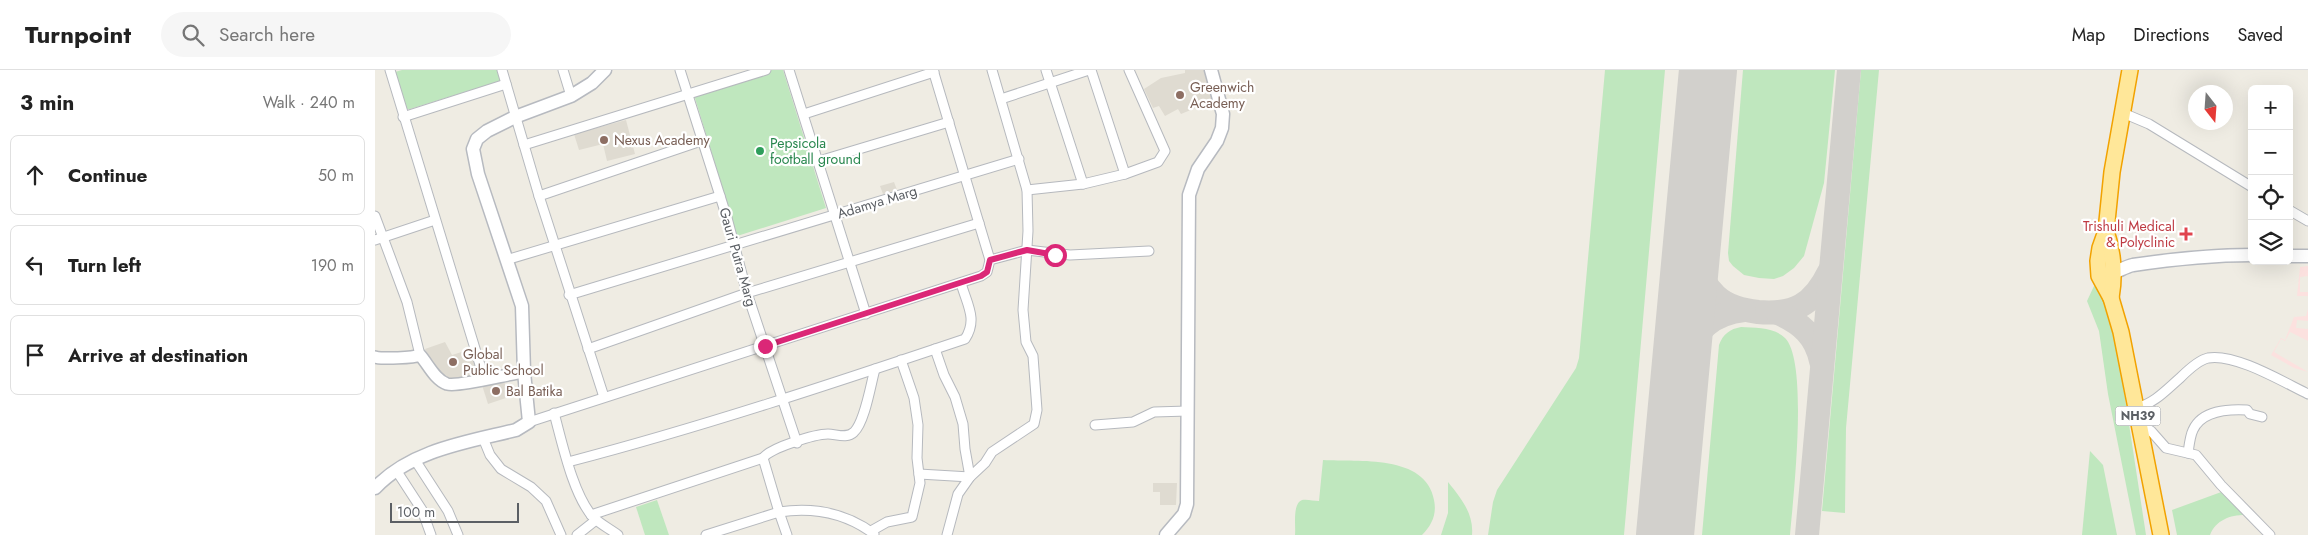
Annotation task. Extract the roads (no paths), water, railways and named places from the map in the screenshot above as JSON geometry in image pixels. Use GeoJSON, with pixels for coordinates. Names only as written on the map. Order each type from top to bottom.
{"type":"FeatureCollection","features":[{"type":"Feature","properties":{"kind":"highway","name":"NH39"},"geometry":{"type":"LineString","coordinates":[[2130,70],[2112,172],[2106,231],[2100,248],[2121,332],[2161,535]]}},
{"type":"Feature","properties":{"kind":"main road"},"geometry":{"type":"LineString","coordinates":[[375,488],[396,470],[415,460],[438,451],[516,430],[529,422],[524,372],[523,306],[478,174],[473,148],[480,135],[515,117],[571,96],[592,83],[605,70]]}},
{"type":"Feature","properties":{"kind":"main road"},"geometry":{"type":"LineString","coordinates":[[1166,535],[1184,514],[1187,504],[1189,195],[1198,169],[1217,141],[1222,128],[1223,114],[1211,70]]}},
{"type":"Feature","properties":{"kind":"main road"},"geometry":{"type":"LineString","coordinates":[[2106,268],[2209,254],[2248,255]]}},
{"type":"Feature","properties":{"kind":"main road"},"geometry":{"type":"LineString","coordinates":[[2293,256],[2308,256]]}},
{"type":"Feature","properties":{"kind":"street"},"geometry":{"type":"LineString","coordinates":[[502,70],[554,246],[604,398]]}},
{"type":"Feature","properties":{"kind":"street"},"geometry":{"type":"LineString","coordinates":[[563,70],[571,96]]}},
{"type":"Feature","properties":{"kind":"street","name":"Gauri Putra Marg"},"geometry":{"type":"LineString","coordinates":[[680,70],[720,196],[747,293],[797,443]]}},
{"type":"Feature","properties":{"kind":"street"},"geometry":{"type":"LineString","coordinates":[[524,145],[766,70]]}},
{"type":"Feature","properties":{"kind":"street"},"geometry":{"type":"LineString","coordinates":[[789,70],[867,314]]}},
{"type":"Feature","properties":{"kind":"street"},"geometry":{"type":"LineString","coordinates":[[947,535],[958,494],[992,452],[1034,424],[1037,410],[1033,356],[1026,342],[1023,310],[1027,250],[1027,190],[992,70]]}},
{"type":"Feature","properties":{"kind":"street"},"geometry":{"type":"LineString","coordinates":[[1046,70],[1083,184]]}},
{"type":"Feature","properties":{"kind":"street"},"geometry":{"type":"LineString","coordinates":[[1001,99],[1090,70],[1125,174]]}},
{"type":"Feature","properties":{"kind":"street"},"geometry":{"type":"LineString","coordinates":[[1027,190],[1083,184],[1125,174],[1158,162],[1165,151],[1129,70]]}},
{"type":"Feature","properties":{"kind":"street"},"geometry":{"type":"LineString","coordinates":[[392,71],[403,117],[484,378]]}},
{"type":"Feature","properties":{"kind":"street"},"geometry":{"type":"LineString","coordinates":[[529,422],[867,314],[981,276],[987,272],[990,260],[933,71],[803,114]]}},
{"type":"Feature","properties":{"kind":"street"},"geometry":{"type":"LineString","coordinates":[[403,117],[506,84]]}},
{"type":"Feature","properties":{"kind":"street"},"geometry":{"type":"LineString","coordinates":[[2123,113],[2149,124],[2248,185]]}},
{"type":"Feature","properties":{"kind":"street"},"geometry":{"type":"LineString","coordinates":[[819,161],[949,122]]}},
{"type":"Feature","properties":{"kind":"street"},"geometry":{"type":"LineString","coordinates":[[539,196],[701,141]]}},
{"type":"Feature","properties":{"kind":"street","name":"Adamya Marg"},"geometry":{"type":"LineString","coordinates":[[569,294],[735,246],[1019,159]]}},
{"type":"Feature","properties":{"kind":"street"},"geometry":{"type":"LineString","coordinates":[[506,260],[720,196]]}},
{"type":"Feature","properties":{"kind":"street"},"geometry":{"type":"LineString","coordinates":[[2293,212],[2308,221]]}},
{"type":"Feature","properties":{"kind":"street"},"geometry":{"type":"LineString","coordinates":[[375,216],[380,238],[407,302],[420,356],[438,378],[447,384],[460,384],[524,372]]}},
{"type":"Feature","properties":{"kind":"street"},"geometry":{"type":"LineString","coordinates":[[380,238],[435,220]]}},
{"type":"Feature","properties":{"kind":"street"},"geometry":{"type":"LineString","coordinates":[[588,349],[747,293],[851,264],[979,223]]}},
{"type":"Feature","properties":{"kind":"street"},"geometry":{"type":"LineString","coordinates":[[990,260],[1027,250],[1070,255],[1149,251]]}},
{"type":"Feature","properties":{"kind":"street"},"geometry":{"type":"LineString","coordinates":[[568,462],[626,447],[783,399],[965,339],[972,329],[973,321],[961,283]]}},
{"type":"Feature","properties":{"kind":"street"},"geometry":{"type":"LineString","coordinates":[[935,350],[943,374],[955,397],[963,424],[965,449],[971,477]]}},
{"type":"Feature","properties":{"kind":"street"},"geometry":{"type":"LineString","coordinates":[[375,357],[402,356],[413,358],[420,356]]}},
{"type":"Feature","properties":{"kind":"street"},"geometry":{"type":"LineString","coordinates":[[2136,408],[2147,405],[2157,398],[2181,376],[2206,359],[2219,358],[2235,362],[2308,394]]}},
{"type":"Feature","properties":{"kind":"street"},"geometry":{"type":"LineString","coordinates":[[706,535],[779,512],[799,509],[831,512],[874,533],[887,522],[912,517],[921,483],[917,412],[901,360]]}},
{"type":"Feature","properties":{"kind":"street"},"geometry":{"type":"LineString","coordinates":[[577,535],[593,518],[763,458],[773,450],[821,435],[845,436],[854,433],[859,424],[875,369]]}},
{"type":"Feature","properties":{"kind":"street"},"geometry":{"type":"LineString","coordinates":[[2188,453],[2193,430],[2200,420],[2210,414],[2227,409],[2247,410],[2250,414],[2262,417]]}},
{"type":"Feature","properties":{"kind":"street"},"geometry":{"type":"LineString","coordinates":[[1095,425],[1133,422],[1153,412],[1188,411]]}},
{"type":"Feature","properties":{"kind":"street"},"geometry":{"type":"LineString","coordinates":[[554,413],[568,462],[581,497],[593,518],[618,535]]}},
{"type":"Feature","properties":{"kind":"street"},"geometry":{"type":"LineString","coordinates":[[2139,423],[2151,431],[2166,448],[2196,455],[2221,485],[2270,535]]}},
{"type":"Feature","properties":{"kind":"street"},"geometry":{"type":"LineString","coordinates":[[483,438],[490,455],[501,468],[531,487],[546,501],[561,535]]}},
{"type":"Feature","properties":{"kind":"street"},"geometry":{"type":"LineString","coordinates":[[763,458],[787,535]]}},
{"type":"Feature","properties":{"kind":"street"},"geometry":{"type":"LineString","coordinates":[[415,460],[448,511],[457,535]]}},
{"type":"Feature","properties":{"kind":"street"},"geometry":{"type":"LineString","coordinates":[[396,470],[422,510],[431,535]]}},
{"type":"Feature","properties":{"kind":"street"},"geometry":{"type":"LineString","coordinates":[[919,474],[971,477]]}},
{"type":"Feature","properties":{"kind":"place","name":"Greenwich Academy"},"geometry":{"type":"Point","coordinates":[1180,95]}},
{"type":"Feature","properties":{"kind":"place","name":"Nexus Academy"},"geometry":{"type":"Point","coordinates":[604,140]}},
{"type":"Feature","properties":{"kind":"place","name":"Pepsicola football ground"},"geometry":{"type":"Point","coordinates":[760,151]}},
{"type":"Feature","properties":{"kind":"place","name":"Trishuli Medical & Polyclinic"},"geometry":{"type":"Point","coordinates":[2186,234]}},
{"type":"Feature","properties":{"kind":"place","name":"Global Public School"},"geometry":{"type":"Point","coordinates":[453,362]}},
{"type":"Feature","properties":{"kind":"place","name":"Bal Batika"},"geometry":{"type":"Point","coordinates":[496,391]}}]}
